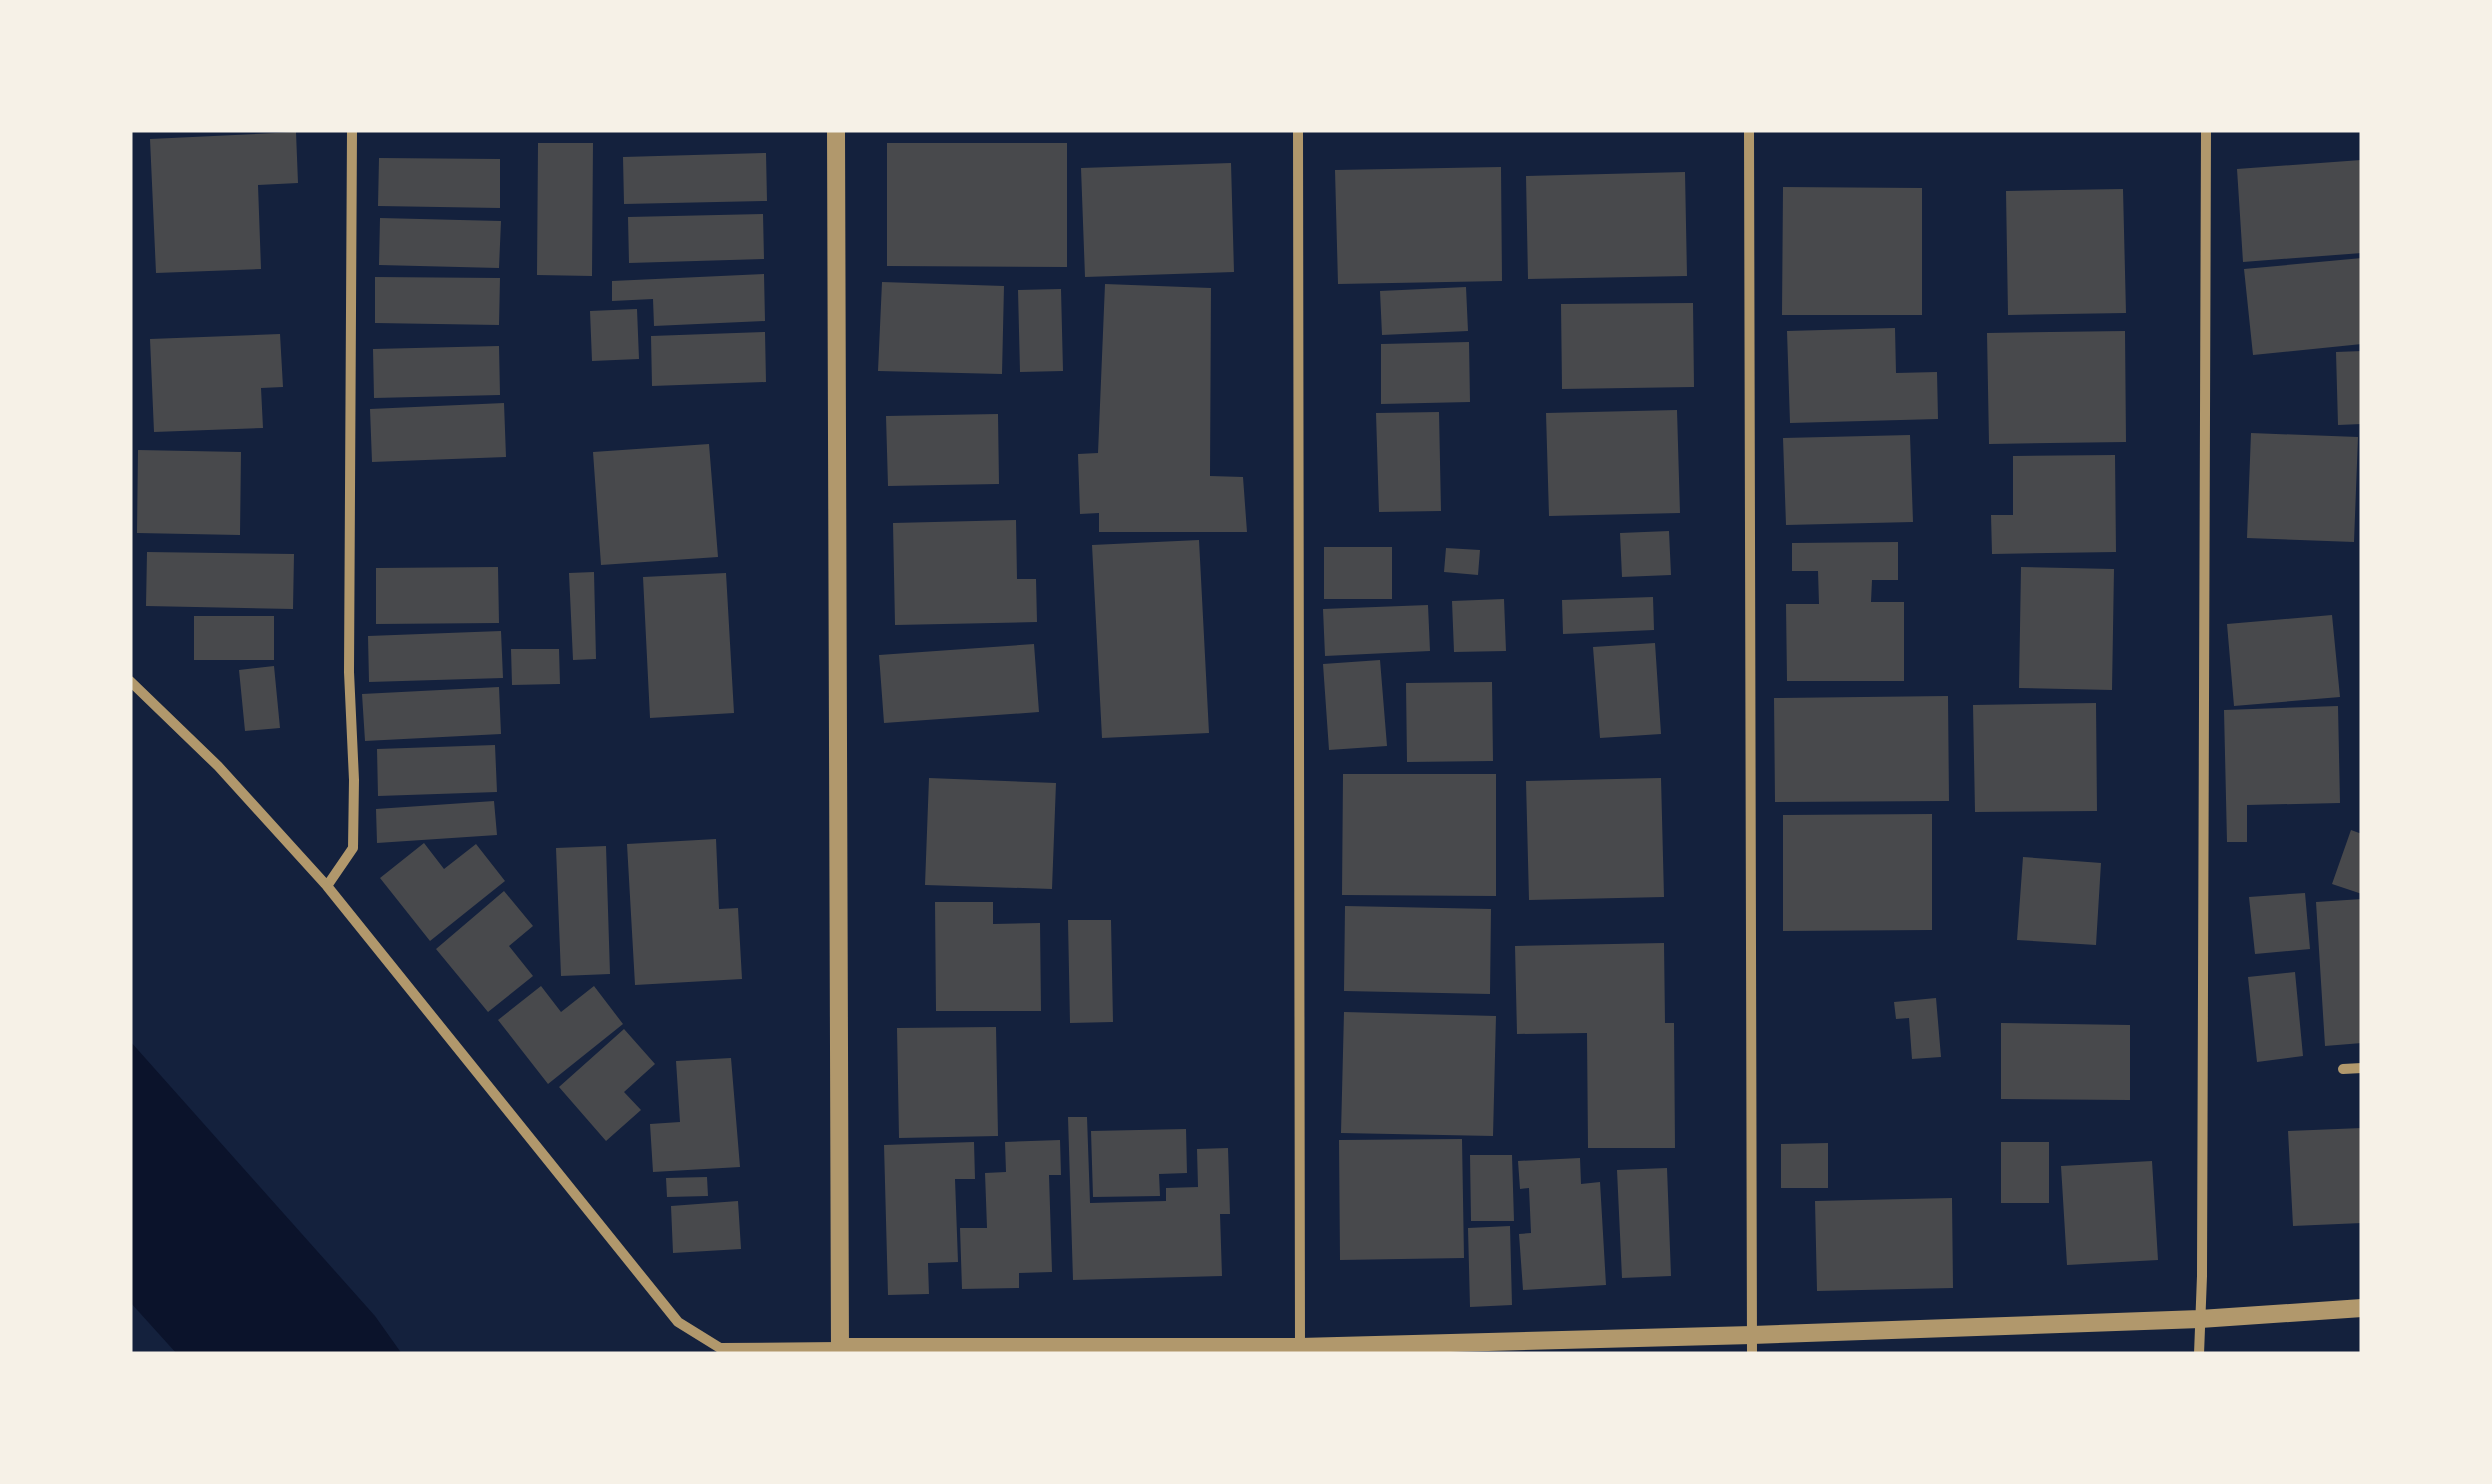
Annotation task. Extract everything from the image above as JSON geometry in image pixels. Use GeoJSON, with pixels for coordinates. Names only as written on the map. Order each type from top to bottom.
{"type":"FeatureCollection","features":[{"type":"Feature","properties":{"kind":"street"},"geometry":{"type":"LineString","coordinates":[[328,886],[353,848],[349,672],[352,130]]}},
{"type":"Feature","properties":{"kind":"street"},"geometry":{"type":"LineString","coordinates":[[836,130],[840,1351]]}},
{"type":"Feature","properties":{"kind":"street"},"geometry":{"type":"LineString","coordinates":[[1298,130],[1300,1351]]}},
{"type":"Feature","properties":{"kind":"street"},"geometry":{"type":"LineString","coordinates":[[1749,130],[1752,1344]]}},
{"type":"Feature","properties":{"kind":"street"},"geometry":{"type":"LineString","coordinates":[[2200,1354],[2206,130]]}},
{"type":"Feature","properties":{"kind":"street"},"geometry":{"type":"LineString","coordinates":[[130,681],[218,766],[328,886],[678,1322],[720,1348],[1300,1351],[1752,1344],[2362,1308]]}},
{"type":"Feature","properties":{"kind":"street"},"geometry":{"type":"LineString","coordinates":[[2344,1068],[2362,1068]]}},
{"type":"Feature","properties":{"kind":"water"},"geometry":{"type":"Polygon","coordinates":[[[130,1041],[375,1316],[402,1354],[177,1354],[130,1302],[130,1041]]]}},
{"type":"Feature","properties":{"kind":"building"},"geometry":{"type":"Polygon","coordinates":[[[296,132],[298,183],[258,185],[261,269],[156,273],[150,139],[296,132]]]}},
{"type":"Feature","properties":{"kind":"building"},"geometry":{"type":"Polygon","coordinates":[[[538,143],[593,143],[592,276],[537,275],[538,143]]]}},
{"type":"Feature","properties":{"kind":"building"},"geometry":{"type":"Polygon","coordinates":[[[887,143],[1067,143],[1067,267],[887,266],[887,143]]]}},
{"type":"Feature","properties":{"kind":"building"},"geometry":{"type":"Polygon","coordinates":[[[766,153],[767,201],[624,204],[623,157],[766,153]]]}},
{"type":"Feature","properties":{"kind":"building"},"geometry":{"type":"Polygon","coordinates":[[[379,158],[500,159],[500,208],[378,206],[379,158]]]}},
{"type":"Feature","properties":{"kind":"building"},"geometry":{"type":"Polygon","coordinates":[[[2361,160],[2362,253],[2243,262],[2237,169],[2361,160]]]}},
{"type":"Feature","properties":{"kind":"building"},"geometry":{"type":"Polygon","coordinates":[[[1231,163],[1234,272],[1085,277],[1081,168],[1231,163]]]}},
{"type":"Feature","properties":{"kind":"building"},"geometry":{"type":"Polygon","coordinates":[[[1501,167],[1502,281],[1338,284],[1335,170],[1501,167]]]}},
{"type":"Feature","properties":{"kind":"building"},"geometry":{"type":"Polygon","coordinates":[[[1685,172],[1687,276],[1528,279],[1526,176],[1685,172]]]}},
{"type":"Feature","properties":{"kind":"building"},"geometry":{"type":"Polygon","coordinates":[[[1783,187],[1922,188],[1922,315],[1782,315],[1783,187]]]}},
{"type":"Feature","properties":{"kind":"building"},"geometry":{"type":"Polygon","coordinates":[[[2123,189],[2126,313],[2008,315],[2006,191],[2123,189]]]}},
{"type":"Feature","properties":{"kind":"building"},"geometry":{"type":"Polygon","coordinates":[[[763,214],[764,259],[629,263],[628,217],[763,214]]]}},
{"type":"Feature","properties":{"kind":"building"},"geometry":{"type":"Polygon","coordinates":[[[380,218],[501,221],[499,268],[379,265],[380,218]]]}},
{"type":"Feature","properties":{"kind":"building"},"geometry":{"type":"Polygon","coordinates":[[[2362,258],[2362,344],[2253,355],[2244,269],[2362,258]]]}},
{"type":"Feature","properties":{"kind":"building"},"geometry":{"type":"Polygon","coordinates":[[[764,274],[765,321],[654,326],[653,299],[612,301],[612,281],[764,274]]]}},
{"type":"Feature","properties":{"kind":"building"},"geometry":{"type":"Polygon","coordinates":[[[375,277],[500,278],[499,325],[375,323],[375,277]]]}},
{"type":"Feature","properties":{"kind":"building"},"geometry":{"type":"Polygon","coordinates":[[[882,282],[1004,286],[1002,374],[878,371],[882,282]]]}},
{"type":"Feature","properties":{"kind":"building"},"geometry":{"type":"Polygon","coordinates":[[[1105,284],[1211,288],[1210,476],[1243,477],[1247,532],[1099,532],[1099,513],[1080,514],[1078,454],[1098,453],[1105,284]]]}},
{"type":"Feature","properties":{"kind":"building"},"geometry":{"type":"Polygon","coordinates":[[[1466,287],[1468,331],[1382,335],[1380,291],[1466,287]]]}},
{"type":"Feature","properties":{"kind":"building"},"geometry":{"type":"Polygon","coordinates":[[[1061,289],[1063,371],[1020,372],[1018,290],[1061,289]]]}},
{"type":"Feature","properties":{"kind":"building"},"geometry":{"type":"Polygon","coordinates":[[[1693,303],[1694,387],[1562,389],[1561,304],[1693,303]]]}},
{"type":"Feature","properties":{"kind":"building"},"geometry":{"type":"Polygon","coordinates":[[[637,309],[639,359],[592,361],[590,311],[637,309]]]}},
{"type":"Feature","properties":{"kind":"building"},"geometry":{"type":"Polygon","coordinates":[[[1895,328],[1896,373],[1937,372],[1938,419],[1790,423],[1787,331],[1895,328]]]}},
{"type":"Feature","properties":{"kind":"building"},"geometry":{"type":"Polygon","coordinates":[[[2125,331],[2126,442],[1989,444],[1987,333],[2125,331]]]}},
{"type":"Feature","properties":{"kind":"building"},"geometry":{"type":"Polygon","coordinates":[[[765,332],[766,382],[652,386],[651,336],[765,332]]]}},
{"type":"Feature","properties":{"kind":"building"},"geometry":{"type":"Polygon","coordinates":[[[280,334],[283,387],[261,388],[263,428],[154,432],[150,339],[280,334]]]}},
{"type":"Feature","properties":{"kind":"building"},"geometry":{"type":"Polygon","coordinates":[[[1469,342],[1470,402],[1381,404],[1381,344],[1469,342]]]}},
{"type":"Feature","properties":{"kind":"building"},"geometry":{"type":"Polygon","coordinates":[[[499,346],[500,395],[374,398],[373,349],[499,346]]]}},
{"type":"Feature","properties":{"kind":"building"},"geometry":{"type":"Polygon","coordinates":[[[2362,351],[2362,424],[2338,425],[2336,352],[2362,351]]]}},
{"type":"Feature","properties":{"kind":"building"},"geometry":{"type":"Polygon","coordinates":[[[504,403],[506,457],[372,462],[370,409],[504,403]]]}},
{"type":"Feature","properties":{"kind":"building"},"geometry":{"type":"Polygon","coordinates":[[[1677,410],[1680,513],[1549,516],[1546,413],[1677,410]]]}},
{"type":"Feature","properties":{"kind":"building"},"geometry":{"type":"Polygon","coordinates":[[[1439,412],[1441,511],[1379,512],[1376,413],[1439,412]]]}},
{"type":"Feature","properties":{"kind":"building"},"geometry":{"type":"Polygon","coordinates":[[[998,414],[999,484],[888,486],[886,416],[998,414]]]}},
{"type":"Feature","properties":{"kind":"building"},"geometry":{"type":"Polygon","coordinates":[[[2251,433],[2358,437],[2354,542],[2247,538],[2251,433]]]}},
{"type":"Feature","properties":{"kind":"building"},"geometry":{"type":"Polygon","coordinates":[[[1910,435],[1913,522],[1786,525],[1783,438],[1910,435]]]}},
{"type":"Feature","properties":{"kind":"building"},"geometry":{"type":"Polygon","coordinates":[[[709,444],[718,557],[601,565],[593,452],[709,444]]]}},
{"type":"Feature","properties":{"kind":"building"},"geometry":{"type":"Polygon","coordinates":[[[138,450],[241,452],[240,535],[137,533],[138,450]]]}},
{"type":"Feature","properties":{"kind":"building"},"geometry":{"type":"Polygon","coordinates":[[[2115,455],[2116,552],[1992,554],[1991,515],[2013,515],[2013,456],[2115,455]]]}},
{"type":"Feature","properties":{"kind":"building"},"geometry":{"type":"Polygon","coordinates":[[[1016,520],[1017,579],[1036,579],[1037,622],[895,625],[893,523],[1016,520]]]}},
{"type":"Feature","properties":{"kind":"building"},"geometry":{"type":"Polygon","coordinates":[[[1669,531],[1671,575],[1622,577],[1620,533],[1669,531]]]}},
{"type":"Feature","properties":{"kind":"building"},"geometry":{"type":"Polygon","coordinates":[[[1199,540],[1209,733],[1102,738],[1092,545],[1199,540]]]}},
{"type":"Feature","properties":{"kind":"building"},"geometry":{"type":"Polygon","coordinates":[[[1898,542],[1898,580],[1872,580],[1871,602],[1904,602],[1904,681],[1787,681],[1786,604],[1819,604],[1818,571],[1792,571],[1792,543],[1898,542]]]}},
{"type":"Feature","properties":{"kind":"building"},"geometry":{"type":"Polygon","coordinates":[[[1324,547],[1392,547],[1392,599],[1324,599],[1324,547]]]}},
{"type":"Feature","properties":{"kind":"building"},"geometry":{"type":"Polygon","coordinates":[[[1446,548],[1480,550],[1478,575],[1444,572],[1446,548]]]}},
{"type":"Feature","properties":{"kind":"building"},"geometry":{"type":"Polygon","coordinates":[[[147,552],[294,554],[293,609],[146,606],[147,552]]]}},
{"type":"Feature","properties":{"kind":"building"},"geometry":{"type":"Polygon","coordinates":[[[498,567],[499,623],[376,624],[376,568],[498,567]]]}},
{"type":"Feature","properties":{"kind":"building"},"geometry":{"type":"Polygon","coordinates":[[[2021,567],[2114,569],[2112,690],[2019,688],[2021,567]]]}},
{"type":"Feature","properties":{"kind":"building"},"geometry":{"type":"Polygon","coordinates":[[[594,572],[596,659],[573,660],[569,573],[594,572]]]}},
{"type":"Feature","properties":{"kind":"building"},"geometry":{"type":"Polygon","coordinates":[[[726,573],[734,713],[650,718],[643,577],[726,573]]]}},
{"type":"Feature","properties":{"kind":"building"},"geometry":{"type":"Polygon","coordinates":[[[1653,597],[1654,630],[1563,634],[1562,600],[1653,597]]]}},
{"type":"Feature","properties":{"kind":"building"},"geometry":{"type":"Polygon","coordinates":[[[1504,599],[1506,651],[1454,652],[1452,601],[1504,599]]]}},
{"type":"Feature","properties":{"kind":"building"},"geometry":{"type":"Polygon","coordinates":[[[1428,605],[1430,651],[1325,656],[1323,609],[1428,605]]]}},
{"type":"Feature","properties":{"kind":"building"},"geometry":{"type":"Polygon","coordinates":[[[2332,615],[2340,697],[2234,706],[2227,624],[2332,615]]]}},
{"type":"Feature","properties":{"kind":"building"},"geometry":{"type":"Polygon","coordinates":[[[194,616],[274,616],[274,660],[194,660],[194,616]]]}},
{"type":"Feature","properties":{"kind":"building"},"geometry":{"type":"Polygon","coordinates":[[[501,631],[503,678],[369,682],[368,636],[501,631]]]}},
{"type":"Feature","properties":{"kind":"building"},"geometry":{"type":"Polygon","coordinates":[[[1655,643],[1661,734],[1600,738],[1593,647],[1655,643]]]}},
{"type":"Feature","properties":{"kind":"building"},"geometry":{"type":"Polygon","coordinates":[[[1034,644],[1039,712],[884,723],[879,655],[1034,644]]]}},
{"type":"Feature","properties":{"kind":"building"},"geometry":{"type":"Polygon","coordinates":[[[511,649],[559,649],[560,684],[512,685],[511,649]]]}},
{"type":"Feature","properties":{"kind":"building"},"geometry":{"type":"Polygon","coordinates":[[[1380,660],[1387,746],[1329,750],[1323,664],[1380,660]]]}},
{"type":"Feature","properties":{"kind":"building"},"geometry":{"type":"Polygon","coordinates":[[[274,666],[280,728],[245,731],[239,670],[274,666]]]}},
{"type":"Feature","properties":{"kind":"building"},"geometry":{"type":"Polygon","coordinates":[[[1492,682],[1493,761],[1407,762],[1406,683],[1492,682]]]}},
{"type":"Feature","properties":{"kind":"building"},"geometry":{"type":"Polygon","coordinates":[[[499,687],[501,734],[365,741],[362,694],[499,687]]]}},
{"type":"Feature","properties":{"kind":"building"},"geometry":{"type":"Polygon","coordinates":[[[1948,696],[1949,801],[1775,802],[1774,698],[1948,696]]]}},
{"type":"Feature","properties":{"kind":"building"},"geometry":{"type":"Polygon","coordinates":[[[2096,703],[2097,811],[1975,812],[1973,705],[2096,703]]]}},
{"type":"Feature","properties":{"kind":"building"},"geometry":{"type":"Polygon","coordinates":[[[2338,706],[2340,803],[2247,805],[2247,842],[2227,842],[2224,710],[2338,706]]]}},
{"type":"Feature","properties":{"kind":"building"},"geometry":{"type":"Polygon","coordinates":[[[495,745],[497,792],[378,796],[377,749],[495,745]]]}},
{"type":"Feature","properties":{"kind":"building"},"geometry":{"type":"Polygon","coordinates":[[[1343,774],[1496,774],[1496,896],[1342,895],[1343,774]]]}},
{"type":"Feature","properties":{"kind":"building"},"geometry":{"type":"Polygon","coordinates":[[[929,778],[1056,783],[1052,889],[925,885],[929,778]]]}},
{"type":"Feature","properties":{"kind":"building"},"geometry":{"type":"Polygon","coordinates":[[[1661,778],[1664,897],[1529,900],[1526,781],[1661,778]]]}},
{"type":"Feature","properties":{"kind":"building"},"geometry":{"type":"Polygon","coordinates":[[[494,801],[497,835],[377,843],[376,809],[494,801]]]}},
{"type":"Feature","properties":{"kind":"building"},"geometry":{"type":"Polygon","coordinates":[[[1932,814],[1932,930],[1783,931],[1783,815],[1932,814]]]}},
{"type":"Feature","properties":{"kind":"building"},"geometry":{"type":"Polygon","coordinates":[[[2351,830],[2362,834],[2362,894],[2332,884],[2351,830]]]}},
{"type":"Feature","properties":{"kind":"building"},"geometry":{"type":"Polygon","coordinates":[[[716,839],[719,909],[738,908],[742,979],[635,985],[627,844],[716,839]]]}},
{"type":"Feature","properties":{"kind":"building"},"geometry":{"type":"Polygon","coordinates":[[[424,843],[444,869],[476,844],[505,881],[430,941],[380,878],[424,843]]]}},
{"type":"Feature","properties":{"kind":"building"},"geometry":{"type":"Polygon","coordinates":[[[606,846],[610,974],[561,976],[556,848],[606,846]]]}},
{"type":"Feature","properties":{"kind":"building"},"geometry":{"type":"Polygon","coordinates":[[[2023,857],[2101,863],[2096,945],[2017,940],[2023,857]]]}},
{"type":"Feature","properties":{"kind":"building"},"geometry":{"type":"Polygon","coordinates":[[[504,891],[533,926],[509,946],[533,976],[488,1012],[436,949],[504,891]]]}},
{"type":"Feature","properties":{"kind":"building"},"geometry":{"type":"Polygon","coordinates":[[[2305,893],[2310,949],[2255,954],[2249,897],[2305,893]]]}},
{"type":"Feature","properties":{"kind":"building"},"geometry":{"type":"Polygon","coordinates":[[[2362,899],[2362,1043],[2325,1046],[2316,902],[2362,899]]]}},
{"type":"Feature","properties":{"kind":"building"},"geometry":{"type":"Polygon","coordinates":[[[935,902],[993,902],[993,924],[1040,923],[1041,1011],[936,1011],[935,902]]]}},
{"type":"Feature","properties":{"kind":"building"},"geometry":{"type":"Polygon","coordinates":[[[1345,906],[1491,909],[1490,994],[1344,991],[1345,906]]]}},
{"type":"Feature","properties":{"kind":"building"},"geometry":{"type":"Polygon","coordinates":[[[1068,920],[1111,920],[1113,1022],[1070,1023],[1068,920]]]}},
{"type":"Feature","properties":{"kind":"building"},"geometry":{"type":"Polygon","coordinates":[[[1664,943],[1665,1023],[1674,1023],[1675,1148],[1588,1148],[1587,1033],[1517,1034],[1515,946],[1664,943]]]}},
{"type":"Feature","properties":{"kind":"building"},"geometry":{"type":"Polygon","coordinates":[[[2295,972],[2303,1056],[2257,1062],[2248,977],[2295,972]]]}},
{"type":"Feature","properties":{"kind":"building"},"geometry":{"type":"Polygon","coordinates":[[[541,986],[561,1012],[594,986],[623,1024],[548,1084],[498,1020],[541,986]]]}},
{"type":"Feature","properties":{"kind":"building"},"geometry":{"type":"Polygon","coordinates":[[[1936,998],[1941,1057],[1912,1059],[1909,1018],[1896,1019],[1894,1002],[1936,998]]]}},
{"type":"Feature","properties":{"kind":"building"},"geometry":{"type":"Polygon","coordinates":[[[1344,1012],[1496,1016],[1493,1136],[1341,1133],[1344,1012]]]}},
{"type":"Feature","properties":{"kind":"building"},"geometry":{"type":"Polygon","coordinates":[[[2001,1023],[2130,1025],[2130,1100],[2001,1099],[2001,1023]]]}},
{"type":"Feature","properties":{"kind":"building"},"geometry":{"type":"Polygon","coordinates":[[[996,1027],[998,1136],[899,1138],[897,1028],[996,1027]]]}},
{"type":"Feature","properties":{"kind":"building"},"geometry":{"type":"Polygon","coordinates":[[[624,1029],[655,1064],[624,1092],[641,1110],[606,1141],[559,1087],[624,1029]]]}},
{"type":"Feature","properties":{"kind":"building"},"geometry":{"type":"Polygon","coordinates":[[[731,1058],[740,1167],[653,1172],[650,1124],[680,1122],[676,1061],[731,1058]]]}},
{"type":"Feature","properties":{"kind":"building"},"geometry":{"type":"Polygon","coordinates":[[[1068,1117],[1087,1117],[1090,1203],[1166,1201],[1166,1188],[1198,1187],[1197,1149],[1228,1148],[1230,1214],[1220,1214],[1222,1276],[1073,1280],[1068,1117]]]}},
{"type":"Feature","properties":{"kind":"building"},"geometry":{"type":"Polygon","coordinates":[[[2362,1128],[2362,1223],[2293,1226],[2288,1131],[2362,1128]]]}},
{"type":"Feature","properties":{"kind":"building"},"geometry":{"type":"Polygon","coordinates":[[[1186,1129],[1187,1173],[1159,1174],[1160,1196],[1093,1197],[1091,1131],[1186,1129]]]}},
{"type":"Feature","properties":{"kind":"building"},"geometry":{"type":"Polygon","coordinates":[[[1462,1139],[1464,1258],[1340,1260],[1339,1140],[1462,1139]]]}},
{"type":"Feature","properties":{"kind":"building"},"geometry":{"type":"Polygon","coordinates":[[[1060,1140],[1061,1175],[1049,1175],[1052,1272],[1019,1273],[1019,1288],[962,1289],[960,1228],[987,1228],[985,1173],[1006,1172],[1005,1142],[1060,1140]]]}},
{"type":"Feature","properties":{"kind":"building"},"geometry":{"type":"Polygon","coordinates":[[[974,1142],[975,1179],[955,1179],[958,1262],[928,1263],[929,1294],[888,1295],[884,1145],[974,1142]]]}},
{"type":"Feature","properties":{"kind":"building"},"geometry":{"type":"Polygon","coordinates":[[[2001,1142],[2049,1142],[2049,1203],[2001,1203],[2001,1142]]]}},
{"type":"Feature","properties":{"kind":"building"},"geometry":{"type":"Polygon","coordinates":[[[1828,1143],[1828,1188],[1781,1188],[1781,1144],[1828,1143]]]}},
{"type":"Feature","properties":{"kind":"building"},"geometry":{"type":"Polygon","coordinates":[[[1470,1155],[1512,1155],[1514,1221],[1471,1221],[1470,1155]]]}},
{"type":"Feature","properties":{"kind":"building"},"geometry":{"type":"Polygon","coordinates":[[[1580,1158],[1581,1184],[1600,1182],[1606,1285],[1523,1290],[1519,1234],[1531,1233],[1529,1188],[1520,1189],[1518,1161],[1580,1158]]]}},
{"type":"Feature","properties":{"kind":"building"},"geometry":{"type":"Polygon","coordinates":[[[2152,1161],[2158,1260],[2067,1265],[2061,1166],[2152,1161]]]}},
{"type":"Feature","properties":{"kind":"building"},"geometry":{"type":"Polygon","coordinates":[[[1667,1168],[1671,1276],[1622,1278],[1617,1170],[1667,1168]]]}},
{"type":"Feature","properties":{"kind":"building"},"geometry":{"type":"Polygon","coordinates":[[[707,1177],[708,1196],[667,1197],[666,1178],[707,1177]]]}},
{"type":"Feature","properties":{"kind":"building"},"geometry":{"type":"Polygon","coordinates":[[[1952,1198],[1953,1288],[1817,1291],[1815,1201],[1952,1198]]]}},
{"type":"Feature","properties":{"kind":"building"},"geometry":{"type":"Polygon","coordinates":[[[738,1201],[741,1249],[673,1253],[671,1206],[738,1201]]]}},
{"type":"Feature","properties":{"kind":"building"},"geometry":{"type":"Polygon","coordinates":[[[1510,1226],[1512,1305],[1470,1307],[1468,1228],[1510,1226]]]}}]}
